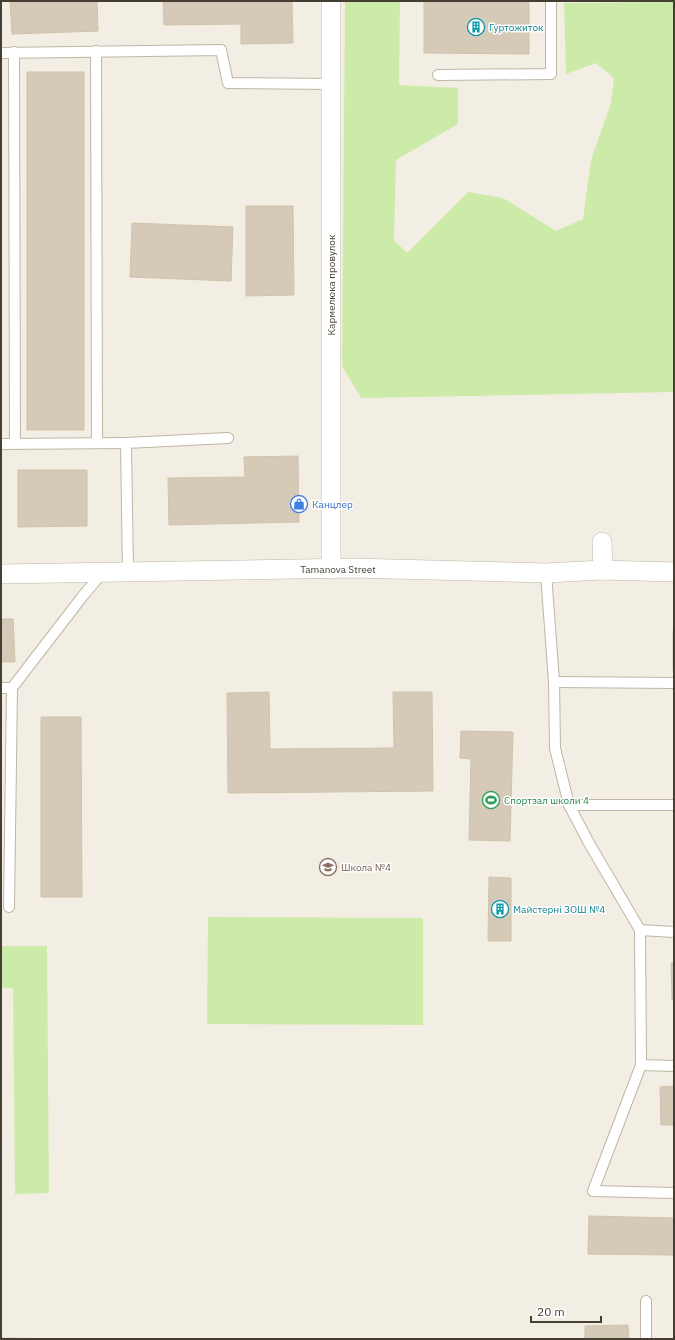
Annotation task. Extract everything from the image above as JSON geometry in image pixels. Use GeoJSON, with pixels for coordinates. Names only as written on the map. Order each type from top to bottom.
{"type":"FeatureCollection","features":[{"type":"Feature","properties":{"kind":"street","name":"Кармелюка провулок"},"geometry":{"type":"LineString","coordinates":[[331,1],[331,568]]}},
{"type":"Feature","properties":{"kind":"street"},"geometry":{"type":"LineString","coordinates":[[602,542],[603,570]]}},
{"type":"Feature","properties":{"kind":"street","name":"Tamanova Street"},"geometry":{"type":"LineString","coordinates":[[1,574],[331,568],[546,573],[603,570],[674,572]]}},
{"type":"Feature","properties":{"kind":"lane"},"geometry":{"type":"LineString","coordinates":[[438,75],[551,74],[551,1]]}},
{"type":"Feature","properties":{"kind":"lane"},"geometry":{"type":"LineString","coordinates":[[1,53],[221,50],[228,83],[331,84]]}},
{"type":"Feature","properties":{"kind":"lane"},"geometry":{"type":"LineString","coordinates":[[96,51],[97,442]]}},
{"type":"Feature","properties":{"kind":"lane"},"geometry":{"type":"LineString","coordinates":[[14,52],[15,444]]}},
{"type":"Feature","properties":{"kind":"lane"},"geometry":{"type":"LineString","coordinates":[[1,444],[97,442],[126,443],[228,438]]}},
{"type":"Feature","properties":{"kind":"lane"},"geometry":{"type":"LineString","coordinates":[[126,443],[128,572]]}},
{"type":"Feature","properties":{"kind":"lane"},"geometry":{"type":"LineString","coordinates":[[9,907],[12,688],[103,572]]}},
{"type":"Feature","properties":{"kind":"lane"},"geometry":{"type":"LineString","coordinates":[[546,573],[554,682],[555,748],[569,805],[589,843],[640,930],[641,1065],[594,1190],[674,1193]]}},
{"type":"Feature","properties":{"kind":"lane"},"geometry":{"type":"LineString","coordinates":[[554,682],[674,683]]}},
{"type":"Feature","properties":{"kind":"lane"},"geometry":{"type":"LineString","coordinates":[[1,688],[12,688]]}},
{"type":"Feature","properties":{"kind":"lane"},"geometry":{"type":"LineString","coordinates":[[569,805],[674,805]]}},
{"type":"Feature","properties":{"kind":"lane"},"geometry":{"type":"LineString","coordinates":[[640,930],[674,932]]}},
{"type":"Feature","properties":{"kind":"lane"},"geometry":{"type":"LineString","coordinates":[[641,1065],[674,1066]]}},
{"type":"Feature","properties":{"kind":"lane"},"geometry":{"type":"LineString","coordinates":[[646,1302],[646,1339]]}},
{"type":"Feature","properties":{"kind":"green space"},"geometry":{"type":"Polygon","coordinates":[[[345,1],[400,1],[399,85],[458,88],[458,124],[396,160],[394,240],[407,253],[468,192],[503,198],[556,231],[583,219],[591,160],[611,103],[614,78],[596,63],[566,74],[564,3],[674,2],[674,392],[361,398],[342,366],[345,1]]]}},
{"type":"Feature","properties":{"kind":"green space"},"geometry":{"type":"Polygon","coordinates":[[[208,917],[423,918],[423,1025],[207,1024],[208,917]]]}},
{"type":"Feature","properties":{"kind":"green space"},"geometry":{"type":"Polygon","coordinates":[[[1,946],[47,946],[49,1193],[15,1194],[13,988],[1,988],[1,946]]]}},
{"type":"Feature","properties":{"kind":"building"},"geometry":{"type":"Polygon","coordinates":[[[10,1],[97,1],[98,31],[12,34],[10,1]]]}},
{"type":"Feature","properties":{"kind":"building"},"geometry":{"type":"Polygon","coordinates":[[[163,1],[292,1],[293,43],[241,44],[241,24],[164,25],[163,1]]]}},
{"type":"Feature","properties":{"kind":"building","name":"Гуртожиток"},"geometry":{"type":"Polygon","coordinates":[[[424,1],[529,1],[529,54],[424,53],[424,1]]]}},
{"type":"Feature","properties":{"kind":"building"},"geometry":{"type":"Polygon","coordinates":[[[27,72],[84,72],[84,430],[27,430],[27,72]]]}},
{"type":"Feature","properties":{"kind":"building"},"geometry":{"type":"Polygon","coordinates":[[[246,206],[293,206],[294,295],[246,296],[246,206]]]}},
{"type":"Feature","properties":{"kind":"building"},"geometry":{"type":"Polygon","coordinates":[[[132,223],[233,227],[231,281],[130,277],[132,223]]]}},
{"type":"Feature","properties":{"kind":"building"},"geometry":{"type":"Polygon","coordinates":[[[298,456],[299,522],[169,525],[168,478],[245,477],[244,457],[298,456]]]}},
{"type":"Feature","properties":{"kind":"building"},"geometry":{"type":"Polygon","coordinates":[[[18,470],[87,470],[87,526],[18,527],[18,470]]]}},
{"type":"Feature","properties":{"kind":"building"},"geometry":{"type":"Polygon","coordinates":[[[1,619],[13,619],[15,662],[1,662],[1,619]]]}},
{"type":"Feature","properties":{"kind":"building"},"geometry":{"type":"Polygon","coordinates":[[[674,631],[674,670],[673,670],[674,631]]]}},
{"type":"Feature","properties":{"kind":"building"},"geometry":{"type":"Polygon","coordinates":[[[269,692],[270,749],[394,748],[393,692],[432,692],[433,791],[228,793],[227,693],[269,692]]]}},
{"type":"Feature","properties":{"kind":"building"},"geometry":{"type":"Polygon","coordinates":[[[41,717],[81,717],[82,897],[41,897],[41,717]]]}},
{"type":"Feature","properties":{"kind":"building","name":"Спортзал школи 4"},"geometry":{"type":"Polygon","coordinates":[[[461,731],[513,732],[510,841],[469,840],[471,759],[460,758],[461,731]]]}},
{"type":"Feature","properties":{"kind":"building","name":"Майстерні ЗОШ №4"},"geometry":{"type":"Polygon","coordinates":[[[489,877],[511,878],[511,941],[488,941],[489,877]]]}},
{"type":"Feature","properties":{"kind":"building"},"geometry":{"type":"Polygon","coordinates":[[[671,963],[674,963],[674,1000],[672,1000],[671,963]]]}},
{"type":"Feature","properties":{"kind":"building"},"geometry":{"type":"Polygon","coordinates":[[[674,1086],[674,1125],[661,1125],[660,1087],[674,1086]]]}},
{"type":"Feature","properties":{"kind":"building"},"geometry":{"type":"Polygon","coordinates":[[[589,1216],[674,1218],[674,1255],[588,1254],[589,1216]]]}},
{"type":"Feature","properties":{"kind":"building"},"geometry":{"type":"Polygon","coordinates":[[[628,1325],[629,1339],[585,1339],[585,1326],[628,1325]]]}},
{"type":"Feature","properties":{"kind":"building"},"geometry":{"type":"Polygon","coordinates":[[[1,1338],[55,1339],[1,1339],[1,1338]]]}},
{"type":"Feature","properties":{"kind":"place","name":"Гуртожиток"},"geometry":{"type":"Point","coordinates":[476,27]}},
{"type":"Feature","properties":{"kind":"place","name":"Канцлер"},"geometry":{"type":"Point","coordinates":[299,504]}},
{"type":"Feature","properties":{"kind":"place","name":"Спортзал школи 4"},"geometry":{"type":"Point","coordinates":[491,800]}},
{"type":"Feature","properties":{"kind":"place","name":"Школа №4"},"geometry":{"type":"Point","coordinates":[328,867]}},
{"type":"Feature","properties":{"kind":"place","name":"Майстерні ЗОШ №4"},"geometry":{"type":"Point","coordinates":[500,909]}}]}
